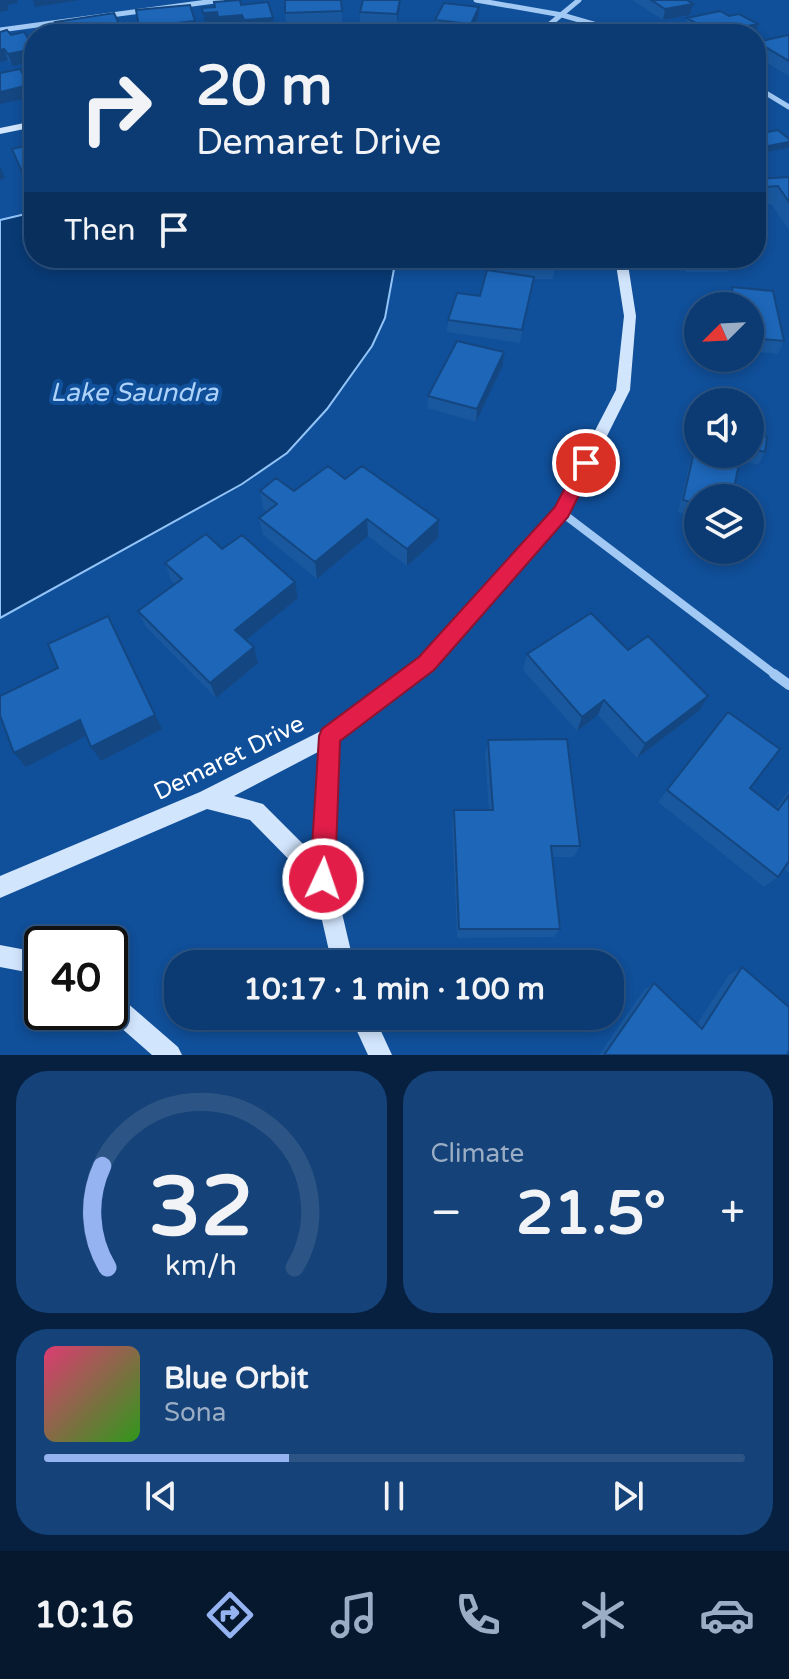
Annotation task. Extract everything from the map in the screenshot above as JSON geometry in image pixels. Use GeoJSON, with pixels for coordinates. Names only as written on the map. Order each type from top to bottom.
{"type":"FeatureCollection","features":[{"type":"Feature","properties":{"kind":"street"},"geometry":{"type":"LineString","coordinates":[[37,24],[131,9],[222,0]]}},
{"type":"Feature","properties":{"kind":"street"},"geometry":{"type":"LineString","coordinates":[[476,0],[562,15],[593,24]]}},
{"type":"Feature","properties":{"kind":"street"},"geometry":{"type":"LineString","coordinates":[[551,24],[579,0]]}},
{"type":"Feature","properties":{"kind":"street"},"geometry":{"type":"LineString","coordinates":[[0,30],[24,26]]}},
{"type":"Feature","properties":{"kind":"street"},"geometry":{"type":"LineString","coordinates":[[766,93],[789,107]]}},
{"type":"Feature","properties":{"kind":"street"},"geometry":{"type":"LineString","coordinates":[[0,131],[24,126]]}},
{"type":"Feature","properties":{"kind":"street","name":"Demaret Drive"},"geometry":{"type":"LineString","coordinates":[[0,887],[207,799],[330,736],[427,664],[561,512],[623,390],[630,316],[623,268]]}},
{"type":"Feature","properties":{"kind":"street"},"geometry":{"type":"LineString","coordinates":[[561,512],[789,685]]}},
{"type":"Feature","properties":{"kind":"street"},"geometry":{"type":"LineString","coordinates":[[330,736],[323,879],[340,950]]}},
{"type":"Feature","properties":{"kind":"street"},"geometry":{"type":"LineString","coordinates":[[207,799],[256,811],[323,879]]}},
{"type":"Feature","properties":{"kind":"street"},"geometry":{"type":"LineString","coordinates":[[0,956],[24,961]]}},
{"type":"Feature","properties":{"kind":"street"},"geometry":{"type":"LineString","coordinates":[[128,1019],[170,1055]]}},
{"type":"Feature","properties":{"kind":"street"},"geometry":{"type":"LineString","coordinates":[[368,1030],[380,1055]]}},
{"type":"Feature","properties":{"kind":"water","name":"Lake Saundra"},"geometry":{"type":"Polygon","coordinates":[[[24,214],[24,268],[394,268],[385,318],[372,346],[327,409],[287,453],[242,484],[0,618],[0,220],[24,214]]]}},
{"type":"Feature","properties":{"kind":"building"},"geometry":{"type":"Polygon","coordinates":[[[240,0],[241,5],[268,2],[273,18],[244,20],[242,15],[218,17],[217,12],[203,13],[202,8],[215,7],[214,2],[240,0]]]}},
{"type":"Feature","properties":{"kind":"building"},"geometry":{"type":"Polygon","coordinates":[[[285,0],[341,0],[342,11],[285,13],[285,0]]]}},
{"type":"Feature","properties":{"kind":"building"},"geometry":{"type":"Polygon","coordinates":[[[363,0],[400,0],[397,14],[360,12],[363,0]]]}},
{"type":"Feature","properties":{"kind":"building"},"geometry":{"type":"Polygon","coordinates":[[[651,0],[687,0],[693,4],[665,9],[651,0]]]}},
{"type":"Feature","properties":{"kind":"building"},"geometry":{"type":"Polygon","coordinates":[[[444,3],[479,7],[471,24],[435,20],[444,3]]]}},
{"type":"Feature","properties":{"kind":"building"},"geometry":{"type":"Polygon","coordinates":[[[190,5],[195,21],[138,24],[136,10],[190,5]]]}},
{"type":"Feature","properties":{"kind":"building"},"geometry":{"type":"Polygon","coordinates":[[[720,11],[729,16],[739,14],[758,24],[698,24],[687,18],[720,11]]]}},
{"type":"Feature","properties":{"kind":"building"},"geometry":{"type":"Polygon","coordinates":[[[114,13],[119,24],[56,24],[114,13]]]}},
{"type":"Feature","properties":{"kind":"building"},"geometry":{"type":"Polygon","coordinates":[[[7,30],[11,35],[24,32],[24,51],[8,54],[4,49],[0,50],[0,32],[7,30]]]}},
{"type":"Feature","properties":{"kind":"building"},"geometry":{"type":"Polygon","coordinates":[[[788,35],[789,61],[766,47],[766,40],[788,35]]]}},
{"type":"Feature","properties":{"kind":"building"},"geometry":{"type":"Polygon","coordinates":[[[20,69],[24,86],[0,92],[0,73],[20,69]]]}},
{"type":"Feature","properties":{"kind":"building"},"geometry":{"type":"Polygon","coordinates":[[[778,130],[789,142],[766,146],[766,132],[778,130]]]}},
{"type":"Feature","properties":{"kind":"building"},"geometry":{"type":"Polygon","coordinates":[[[24,146],[24,174],[23,174],[12,149],[24,146]]]}},
{"type":"Feature","properties":{"kind":"building"},"geometry":{"type":"Polygon","coordinates":[[[789,177],[789,202],[778,186],[766,187],[766,178],[789,177]]]}},
{"type":"Feature","properties":{"kind":"building"},"geometry":{"type":"Polygon","coordinates":[[[487,270],[534,277],[522,330],[448,320],[457,293],[480,296],[487,270]]]}},
{"type":"Feature","properties":{"kind":"building"},"geometry":{"type":"Polygon","coordinates":[[[732,287],[773,291],[784,341],[764,339],[764,292],[733,292],[732,287]]]}},
{"type":"Feature","properties":{"kind":"building"},"geometry":{"type":"Polygon","coordinates":[[[457,341],[504,352],[477,409],[428,396],[457,341]]]}},
{"type":"Feature","properties":{"kind":"building"},"geometry":{"type":"Polygon","coordinates":[[[328,466],[345,479],[362,466],[439,520],[407,549],[367,519],[315,562],[259,518],[277,504],[260,491],[276,478],[294,491],[328,466]]]}},
{"type":"Feature","properties":{"kind":"building"},"geometry":{"type":"Polygon","coordinates":[[[690,468],[738,468],[735,484],[687,484],[690,468]]]}},
{"type":"Feature","properties":{"kind":"building"},"geometry":{"type":"Polygon","coordinates":[[[206,534],[222,549],[242,535],[295,582],[235,630],[254,647],[210,683],[138,611],[182,579],[165,563],[206,534]]]}},
{"type":"Feature","properties":{"kind":"building"},"geometry":{"type":"Polygon","coordinates":[[[591,613],[628,650],[648,636],[708,696],[645,744],[604,700],[582,717],[527,654],[591,613]]]}},
{"type":"Feature","properties":{"kind":"building"},"geometry":{"type":"Polygon","coordinates":[[[108,616],[155,715],[91,747],[80,720],[14,753],[0,715],[0,696],[58,668],[48,644],[108,616]]]}},
{"type":"Feature","properties":{"kind":"building"},"geometry":{"type":"Polygon","coordinates":[[[728,712],[780,749],[750,788],[778,810],[789,795],[789,861],[778,877],[667,790],[728,712]]]}},
{"type":"Feature","properties":{"kind":"building"},"geometry":{"type":"Polygon","coordinates":[[[567,739],[580,846],[551,846],[560,929],[459,929],[454,810],[493,810],[488,740],[567,739]]]}},
{"type":"Feature","properties":{"kind":"building"},"geometry":{"type":"Polygon","coordinates":[[[742,967],[789,1007],[789,1051],[787,1055],[604,1055],[654,983],[702,1029],[742,967]]]}},
{"type":"Feature","properties":{"kind":"route"},"geometry":{"type":"LineString","coordinates":[[323,879],[330,736],[427,664],[561,512],[586,463]]}}]}
